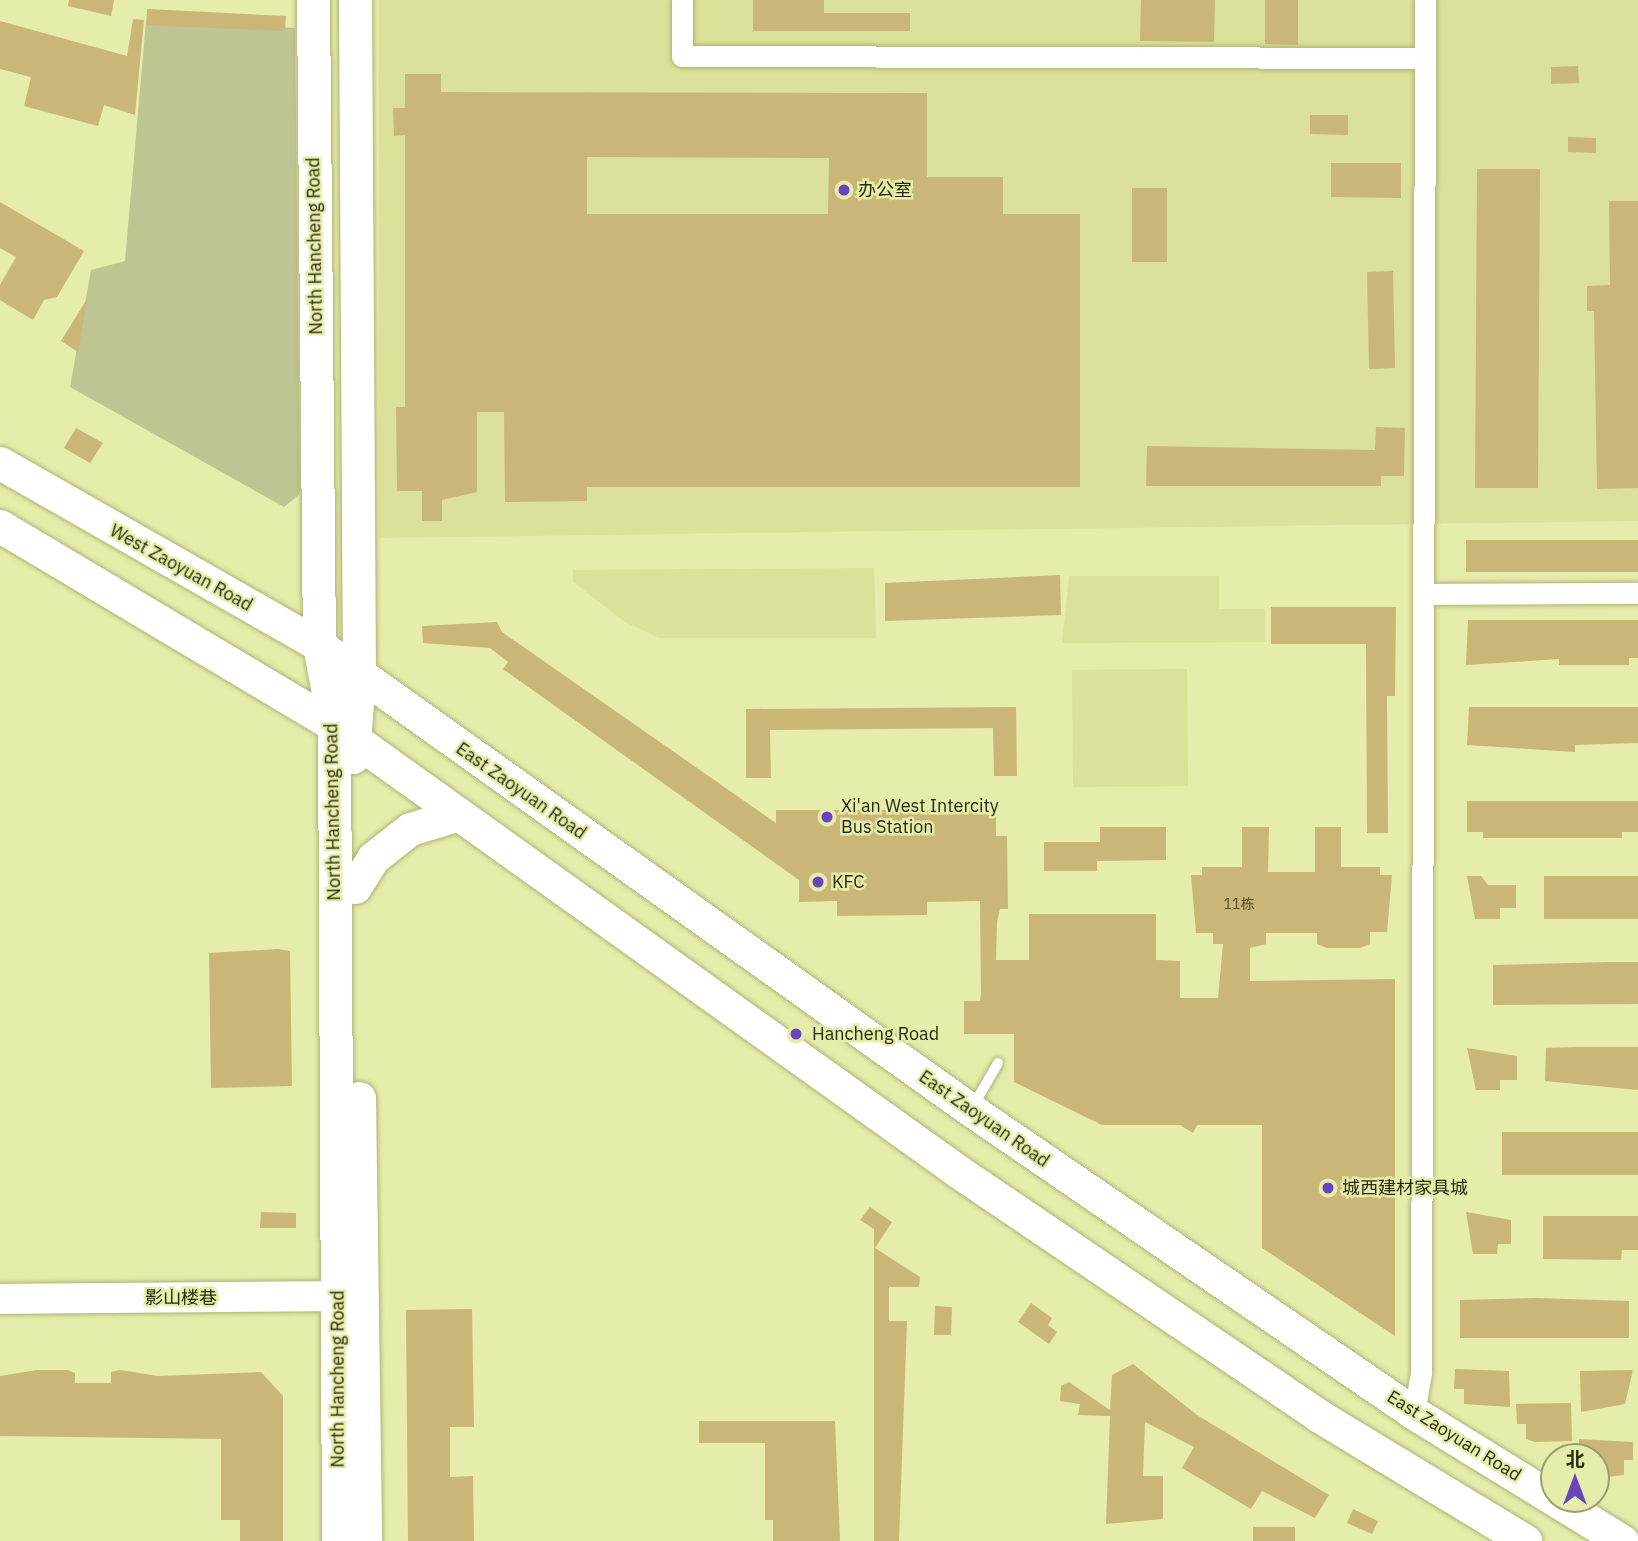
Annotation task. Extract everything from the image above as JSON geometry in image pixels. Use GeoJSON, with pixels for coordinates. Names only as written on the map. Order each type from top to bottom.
{"type":"FeatureCollection","features":[{"type":"Feature","properties":{"kind":"main road","name":"North Hancheng Road"},"geometry":{"type":"LineString","coordinates":[[313,0],[319,645],[343,733],[355,887],[350,1296],[338,1541]]}},
{"type":"Feature","properties":{"kind":"main road"},"geometry":{"type":"LineString","coordinates":[[343,733],[359,676],[355,0]]}},
{"type":"Feature","properties":{"kind":"main road","name":"West Zaoyuan Road"},"geometry":{"type":"LineString","coordinates":[[0,463],[319,645],[359,676]]}},
{"type":"Feature","properties":{"kind":"main road"},"geometry":{"type":"LineString","coordinates":[[0,526],[343,733],[453,816],[1230,1356],[1525,1541]]}},
{"type":"Feature","properties":{"kind":"main road","name":"East Zaoyuan Road"},"geometry":{"type":"LineString","coordinates":[[359,676],[971,1110],[1414,1413],[1622,1541]]}},
{"type":"Feature","properties":{"kind":"main road","name":"North Hancheng Road"},"geometry":{"type":"LineString","coordinates":[[343,733],[350,1296],[365,1541]]}},
{"type":"Feature","properties":{"kind":"main road"},"geometry":{"type":"LineString","coordinates":[[355,887],[373,858],[411,829],[453,816]]}},
{"type":"Feature","properties":{"kind":"street"},"geometry":{"type":"LineString","coordinates":[[682,0],[682,56],[1425,58]]}},
{"type":"Feature","properties":{"kind":"street"},"geometry":{"type":"LineString","coordinates":[[1414,1413],[1421,1373],[1425,0]]}},
{"type":"Feature","properties":{"kind":"street"},"geometry":{"type":"LineString","coordinates":[[1425,594],[1638,593]]}},
{"type":"Feature","properties":{"kind":"street","name":"影山楼巷"},"geometry":{"type":"LineString","coordinates":[[0,1298],[350,1296]]}},
{"type":"Feature","properties":{"kind":"lane"},"geometry":{"type":"LineString","coordinates":[[971,1110],[998,1063]]}},
{"type":"Feature","properties":{"kind":"shaded area"},"geometry":{"type":"Polygon","coordinates":[[[379,0],[1638,0],[1638,521],[379,538],[379,0]]]}},
{"type":"Feature","properties":{"kind":"shaded area"},"geometry":{"type":"Polygon","coordinates":[[[146,21],[295,28],[300,494],[284,507],[70,387],[91,270],[125,261],[146,21]]]}},
{"type":"Feature","properties":{"kind":"shaded area"},"geometry":{"type":"Polygon","coordinates":[[[874,568],[876,638],[659,638],[625,622],[573,582],[573,570],[874,568]]]}},
{"type":"Feature","properties":{"kind":"shaded area"},"geometry":{"type":"Polygon","coordinates":[[[1069,576],[1219,576],[1219,609],[1265,609],[1265,642],[1062,643],[1069,576]]]}},
{"type":"Feature","properties":{"kind":"shaded area"},"geometry":{"type":"Polygon","coordinates":[[[1187,669],[1188,786],[1073,787],[1072,670],[1187,669]]]}},
{"type":"Feature","properties":{"kind":"building"},"geometry":{"type":"Polygon","coordinates":[[[69,0],[114,0],[111,16],[68,6],[69,0]]]}},
{"type":"Feature","properties":{"kind":"building"},"geometry":{"type":"Polygon","coordinates":[[[753,0],[824,0],[824,13],[910,13],[910,31],[753,31],[753,0]]]}},
{"type":"Feature","properties":{"kind":"building"},"geometry":{"type":"Polygon","coordinates":[[[1141,0],[1215,0],[1214,42],[1140,41],[1141,0]]]}},
{"type":"Feature","properties":{"kind":"building"},"geometry":{"type":"Polygon","coordinates":[[[1265,0],[1298,0],[1298,45],[1265,44],[1265,0]]]}},
{"type":"Feature","properties":{"kind":"building"},"geometry":{"type":"Polygon","coordinates":[[[147,9],[286,16],[285,31],[146,25],[147,9]]]}},
{"type":"Feature","properties":{"kind":"building"},"geometry":{"type":"Polygon","coordinates":[[[133,19],[144,20],[135,115],[104,105],[98,126],[24,106],[31,77],[0,69],[0,21],[127,56],[133,19]]]}},
{"type":"Feature","properties":{"kind":"building"},"geometry":{"type":"Polygon","coordinates":[[[1578,66],[1579,83],[1551,84],[1551,67],[1578,66]]]}},
{"type":"Feature","properties":{"kind":"building"},"geometry":{"type":"Polygon","coordinates":[[[405,74],[441,74],[441,92],[927,93],[927,177],[1003,177],[1003,214],[1080,214],[1080,487],[587,487],[587,501],[505,502],[504,412],[477,412],[477,492],[442,500],[442,521],[422,521],[422,491],[397,491],[396,407],[405,407],[405,135],[394,136],[393,108],[405,108],[405,74]],[[587,157],[587,214],[828,214],[829,158],[587,157]]]}},
{"type":"Feature","properties":{"kind":"building"},"geometry":{"type":"Polygon","coordinates":[[[1310,115],[1348,115],[1348,135],[1310,134],[1310,115]]]}},
{"type":"Feature","properties":{"kind":"building"},"geometry":{"type":"Polygon","coordinates":[[[1568,137],[1596,138],[1596,153],[1568,152],[1568,137]]]}},
{"type":"Feature","properties":{"kind":"building"},"geometry":{"type":"Polygon","coordinates":[[[1331,163],[1401,163],[1401,198],[1331,197],[1331,163]]]}},
{"type":"Feature","properties":{"kind":"building"},"geometry":{"type":"Polygon","coordinates":[[[1477,169],[1540,169],[1538,488],[1475,488],[1477,169]]]}},
{"type":"Feature","properties":{"kind":"building"},"geometry":{"type":"Polygon","coordinates":[[[1132,188],[1167,188],[1167,262],[1132,262],[1132,188]]]}},
{"type":"Feature","properties":{"kind":"building"},"geometry":{"type":"Polygon","coordinates":[[[1609,201],[1638,201],[1638,488],[1597,489],[1594,311],[1587,311],[1587,286],[1610,285],[1609,201]]]}},
{"type":"Feature","properties":{"kind":"building"},"geometry":{"type":"Polygon","coordinates":[[[0,202],[84,251],[57,297],[44,300],[33,320],[0,300],[0,285],[16,257],[0,248],[0,202]]]}},
{"type":"Feature","properties":{"kind":"building"},"geometry":{"type":"Polygon","coordinates":[[[1393,271],[1395,368],[1369,369],[1367,272],[1393,271]]]}},
{"type":"Feature","properties":{"kind":"building"},"geometry":{"type":"Polygon","coordinates":[[[87,299],[78,352],[61,341],[87,299]]]}},
{"type":"Feature","properties":{"kind":"building"},"geometry":{"type":"Polygon","coordinates":[[[1376,427],[1405,428],[1404,476],[1381,476],[1381,486],[1146,486],[1147,446],[1375,450],[1376,427]]]}},
{"type":"Feature","properties":{"kind":"building"},"geometry":{"type":"Polygon","coordinates":[[[76,428],[103,443],[90,463],[64,448],[76,428]]]}},
{"type":"Feature","properties":{"kind":"building"},"geometry":{"type":"Polygon","coordinates":[[[1466,540],[1638,540],[1638,572],[1466,572],[1466,540]]]}},
{"type":"Feature","properties":{"kind":"building"},"geometry":{"type":"Polygon","coordinates":[[[1060,575],[1061,615],[885,621],[885,583],[1060,575]]]}},
{"type":"Feature","properties":{"kind":"building"},"geometry":{"type":"Polygon","coordinates":[[[1271,607],[1396,607],[1395,696],[1387,696],[1388,833],[1367,833],[1366,644],[1271,644],[1271,607]]]}},
{"type":"Feature","properties":{"kind":"building"},"geometry":{"type":"Polygon","coordinates":[[[1468,620],[1638,620],[1638,658],[1629,658],[1629,665],[1559,665],[1559,659],[1466,665],[1468,620]]]}},
{"type":"Feature","properties":{"kind":"building"},"geometry":{"type":"Polygon","coordinates":[[[497,622],[502,632],[776,823],[776,810],[996,810],[996,836],[1007,836],[1008,909],[1000,909],[996,960],[1029,960],[1029,914],[1156,914],[1156,960],[1180,961],[1180,998],[1218,998],[1223,944],[1213,944],[1213,933],[1196,933],[1191,875],[1202,875],[1202,867],[1242,867],[1242,827],[1269,827],[1268,872],[1315,872],[1315,827],[1341,827],[1341,867],[1380,867],[1380,875],[1392,875],[1387,932],[1370,932],[1370,944],[1360,948],[1327,948],[1317,944],[1317,933],[1266,933],[1266,944],[1250,948],[1250,981],[1395,979],[1395,1336],[1262,1248],[1262,1125],[1197,1125],[1193,1133],[1180,1125],[1102,1125],[1014,1082],[1014,1034],[964,1034],[964,1001],[980,1001],[981,994],[980,901],[927,902],[927,915],[837,916],[837,901],[799,902],[799,880],[503,669],[508,662],[490,648],[423,643],[422,626],[497,622]]]}},
{"type":"Feature","properties":{"kind":"building"},"geometry":{"type":"Polygon","coordinates":[[[1016,707],[1017,776],[994,776],[993,728],[770,730],[771,778],[746,778],[746,709],[1016,707]]]}},
{"type":"Feature","properties":{"kind":"building"},"geometry":{"type":"Polygon","coordinates":[[[1469,707],[1638,707],[1638,743],[1575,745],[1575,752],[1467,745],[1469,707]]]}},
{"type":"Feature","properties":{"kind":"building"},"geometry":{"type":"Polygon","coordinates":[[[1467,801],[1638,801],[1638,832],[1622,832],[1622,838],[1483,838],[1483,832],[1467,832],[1467,801]]]}},
{"type":"Feature","properties":{"kind":"building"},"geometry":{"type":"Polygon","coordinates":[[[1100,827],[1166,827],[1166,860],[1097,861],[1097,871],[1044,871],[1044,842],[1100,842],[1100,827]]]}},
{"type":"Feature","properties":{"kind":"building"},"geometry":{"type":"Polygon","coordinates":[[[1467,876],[1481,876],[1488,885],[1516,885],[1516,908],[1500,908],[1500,919],[1475,919],[1467,876]]]}},
{"type":"Feature","properties":{"kind":"building"},"geometry":{"type":"Polygon","coordinates":[[[1544,876],[1638,876],[1638,919],[1544,919],[1544,876]]]}},
{"type":"Feature","properties":{"kind":"building"},"geometry":{"type":"Polygon","coordinates":[[[278,949],[290,951],[292,1086],[211,1088],[209,953],[278,949]]]}},
{"type":"Feature","properties":{"kind":"building"},"geometry":{"type":"Polygon","coordinates":[[[1638,962],[1638,1004],[1493,1005],[1493,965],[1638,962]]]}},
{"type":"Feature","properties":{"kind":"building"},"geometry":{"type":"Polygon","coordinates":[[[1638,1047],[1638,1090],[1545,1081],[1546,1048],[1638,1047]]]}},
{"type":"Feature","properties":{"kind":"building"},"geometry":{"type":"Polygon","coordinates":[[[1467,1048],[1517,1056],[1517,1080],[1500,1080],[1500,1090],[1476,1090],[1467,1048]]]}},
{"type":"Feature","properties":{"kind":"building"},"geometry":{"type":"Polygon","coordinates":[[[1502,1132],[1638,1132],[1638,1175],[1502,1175],[1502,1132]]]}},
{"type":"Feature","properties":{"kind":"building"},"geometry":{"type":"Polygon","coordinates":[[[870,1207],[892,1222],[875,1248],[920,1277],[919,1287],[889,1287],[889,1321],[907,1321],[899,1541],[874,1541],[874,1229],[860,1220],[870,1207]]]}},
{"type":"Feature","properties":{"kind":"building"},"geometry":{"type":"Polygon","coordinates":[[[261,1212],[296,1213],[296,1228],[260,1228],[261,1212]]]}},
{"type":"Feature","properties":{"kind":"building"},"geometry":{"type":"Polygon","coordinates":[[[1466,1212],[1511,1220],[1511,1244],[1498,1244],[1497,1254],[1473,1254],[1466,1212]]]}},
{"type":"Feature","properties":{"kind":"building"},"geometry":{"type":"Polygon","coordinates":[[[1543,1216],[1638,1216],[1638,1250],[1622,1250],[1621,1260],[1543,1259],[1543,1216]]]}},
{"type":"Feature","properties":{"kind":"building"},"geometry":{"type":"Polygon","coordinates":[[[1536,1298],[1629,1301],[1629,1338],[1460,1338],[1460,1300],[1536,1298]]]}},
{"type":"Feature","properties":{"kind":"building"},"geometry":{"type":"Polygon","coordinates":[[[1031,1303],[1052,1318],[1048,1325],[1057,1332],[1049,1344],[1018,1322],[1031,1303]]]}},
{"type":"Feature","properties":{"kind":"building"},"geometry":{"type":"Polygon","coordinates":[[[935,1306],[952,1307],[951,1335],[934,1335],[935,1306]]]}},
{"type":"Feature","properties":{"kind":"building"},"geometry":{"type":"Polygon","coordinates":[[[472,1309],[474,1427],[450,1427],[450,1477],[473,1476],[474,1541],[408,1541],[406,1310],[472,1309]]]}},
{"type":"Feature","properties":{"kind":"building"},"geometry":{"type":"Polygon","coordinates":[[[1133,1364],[1197,1415],[1329,1495],[1315,1518],[1262,1491],[1251,1509],[1182,1468],[1194,1447],[1145,1422],[1143,1476],[1163,1476],[1163,1519],[1106,1524],[1110,1416],[1078,1415],[1080,1404],[1060,1401],[1061,1386],[1069,1382],[1110,1410],[1112,1375],[1133,1364]]]}},
{"type":"Feature","properties":{"kind":"building"},"geometry":{"type":"Polygon","coordinates":[[[1455,1369],[1509,1371],[1510,1407],[1464,1404],[1464,1389],[1454,1389],[1455,1369]]]}},
{"type":"Feature","properties":{"kind":"building"},"geometry":{"type":"Polygon","coordinates":[[[37,1370],[67,1370],[75,1373],[75,1383],[111,1383],[111,1372],[120,1370],[158,1376],[261,1372],[283,1396],[283,1541],[240,1541],[240,1520],[221,1520],[221,1439],[0,1436],[0,1376],[37,1370]]]}},
{"type":"Feature","properties":{"kind":"building"},"geometry":{"type":"Polygon","coordinates":[[[1633,1370],[1625,1404],[1581,1412],[1580,1371],[1633,1370]]]}},
{"type":"Feature","properties":{"kind":"building"},"geometry":{"type":"Polygon","coordinates":[[[1571,1403],[1572,1441],[1535,1442],[1526,1439],[1526,1424],[1517,1424],[1516,1404],[1571,1403]]]}},
{"type":"Feature","properties":{"kind":"building"},"geometry":{"type":"Polygon","coordinates":[[[699,1421],[835,1421],[840,1541],[773,1541],[773,1520],[765,1520],[765,1443],[699,1443],[699,1421]]]}},
{"type":"Feature","properties":{"kind":"building"},"geometry":{"type":"Polygon","coordinates":[[[1579,1439],[1633,1442],[1633,1460],[1624,1460],[1624,1475],[1610,1477],[1610,1443],[1579,1443],[1579,1439]]]}},
{"type":"Feature","properties":{"kind":"building"},"geometry":{"type":"Polygon","coordinates":[[[1353,1509],[1378,1521],[1372,1534],[1347,1523],[1353,1509]]]}},
{"type":"Feature","properties":{"kind":"building"},"geometry":{"type":"Polygon","coordinates":[[[1253,1527],[1295,1527],[1295,1541],[1253,1541],[1253,1527]]]}},
{"type":"Feature","properties":{"kind":"place","name":"办公室"},"geometry":{"type":"Point","coordinates":[844,190]}},
{"type":"Feature","properties":{"kind":"place","name":"Xi'an West Intercity Bus Station"},"geometry":{"type":"Point","coordinates":[827,817]}},
{"type":"Feature","properties":{"kind":"place","name":"KFC"},"geometry":{"type":"Point","coordinates":[818,882]}},
{"type":"Feature","properties":{"kind":"place","name":"Hancheng Road"},"geometry":{"type":"Point","coordinates":[796,1034]}},
{"type":"Feature","properties":{"kind":"place","name":"城西建材家具城"},"geometry":{"type":"Point","coordinates":[1328,1188]}}]}
